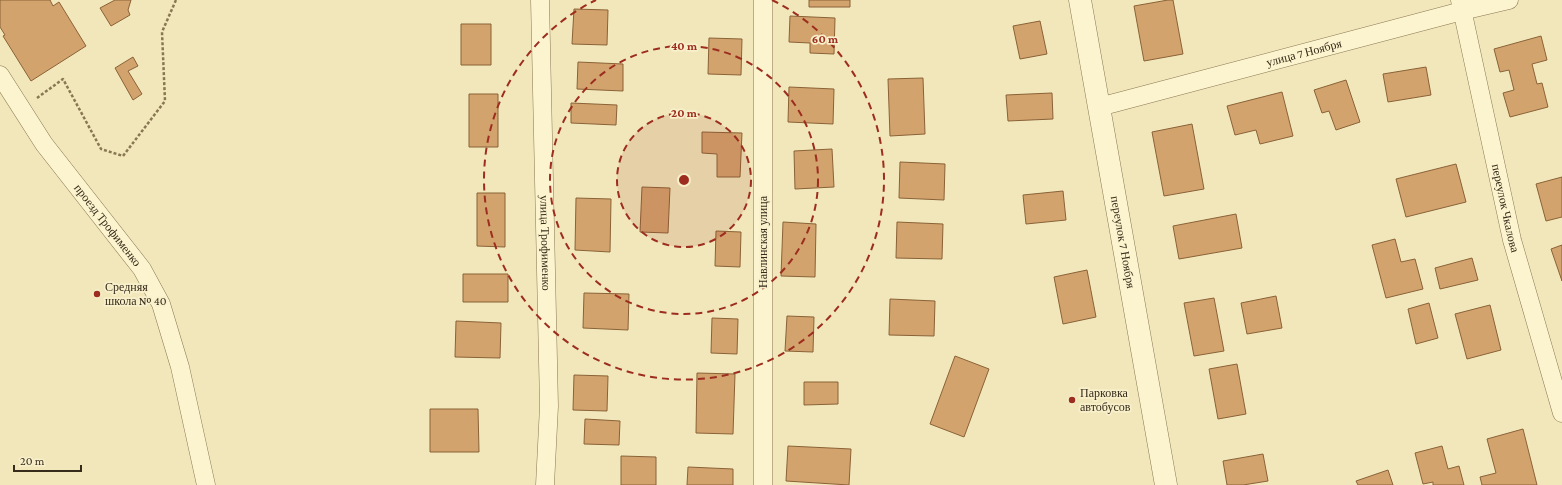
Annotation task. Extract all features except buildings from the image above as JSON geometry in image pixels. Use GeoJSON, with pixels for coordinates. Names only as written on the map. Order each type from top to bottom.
{"type":"FeatureCollection","features":[{"type":"Feature","properties":{"kind":"street","name":"улица Трофименко"},"geometry":{"type":"LineString","coordinates":[[540,0],[549,406],[545,485]]}},
{"type":"Feature","properties":{"kind":"street","name":"Навлинская улица"},"geometry":{"type":"LineString","coordinates":[[763,0],[763,485]]}},
{"type":"Feature","properties":{"kind":"street","name":"переулок 7 Ноября"},"geometry":{"type":"LineString","coordinates":[[1080,0],[1166,485]]}},
{"type":"Feature","properties":{"kind":"street","name":"улица 7 Ноября"},"geometry":{"type":"LineString","coordinates":[[1099,108],[1461,5],[1509,0]]}},
{"type":"Feature","properties":{"kind":"street","name":"переулок Чкалова"},"geometry":{"type":"LineString","coordinates":[[1461,5],[1512,240],[1562,414]]}},
{"type":"Feature","properties":{"kind":"street","name":"проезд Трофименко"},"geometry":{"type":"LineString","coordinates":[[0,74],[44,144],[142,269],[161,304],[180,367],[206,485]]}},
{"type":"Feature","properties":{"kind":"path"},"geometry":{"type":"LineString","coordinates":[[22,108],[63,79],[101,149],[124,156],[165,101],[162,32],[176,0]]}},
{"type":"Feature","properties":{"kind":"place","name":"Средняя школа № 40"},"geometry":{"type":"Point","coordinates":[97,294]}},
{"type":"Feature","properties":{"kind":"place","name":"Парковка автобусов"},"geometry":{"type":"Point","coordinates":[1072,400]}}]}
